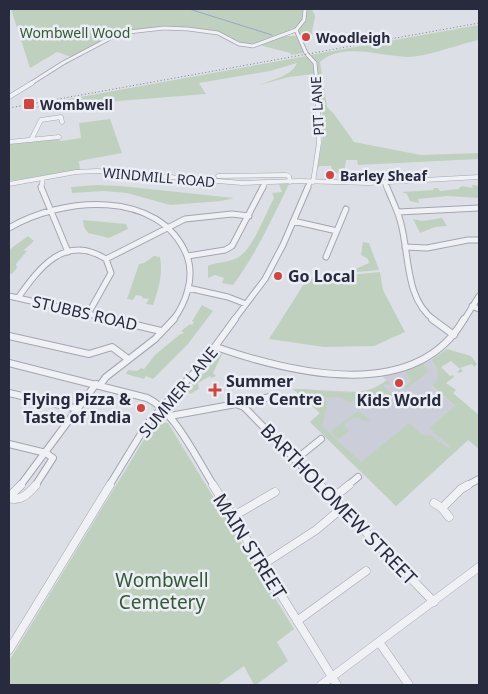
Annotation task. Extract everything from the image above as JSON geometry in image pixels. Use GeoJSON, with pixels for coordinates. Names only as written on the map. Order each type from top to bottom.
{"type":"FeatureCollection","features":[{"type":"Feature","properties":{"kind":"street"},"geometry":{"type":"LineString","coordinates":[[9,96],[63,63],[120,33],[164,28],[188,29],[218,33],[239,44],[249,46],[297,33],[304,20],[306,9]]}},
{"type":"Feature","properties":{"kind":"street","name":"PIT LANE"},"geometry":{"type":"LineString","coordinates":[[297,33],[306,53],[315,63],[319,97],[319,143],[311,182]]}},
{"type":"Feature","properties":{"kind":"street"},"geometry":{"type":"LineString","coordinates":[[31,140],[41,120],[60,117],[62,122]]}},
{"type":"Feature","properties":{"kind":"street"},"geometry":{"type":"LineString","coordinates":[[9,142],[60,137]]}},
{"type":"Feature","properties":{"kind":"street","name":"WINDMILL ROAD"},"geometry":{"type":"LineString","coordinates":[[9,184],[86,171],[109,171],[223,182],[386,183],[479,177]]}},
{"type":"Feature","properties":{"kind":"street"},"geometry":{"type":"LineString","coordinates":[[218,176],[252,178],[262,175],[286,175],[289,176],[290,182]]}},
{"type":"Feature","properties":{"kind":"street"},"geometry":{"type":"LineString","coordinates":[[43,178],[41,188],[68,252]]}},
{"type":"Feature","properties":{"kind":"street"},"geometry":{"type":"LineString","coordinates":[[188,256],[229,248],[235,242],[266,182]]}},
{"type":"Feature","properties":{"kind":"street","name":"SUMMER LANE"},"geometry":{"type":"LineString","coordinates":[[9,650],[147,424],[216,347],[264,279],[311,182]]}},
{"type":"Feature","properties":{"kind":"street"},"geometry":{"type":"LineString","coordinates":[[386,183],[398,212],[412,288],[417,302],[428,316],[454,335]]}},
{"type":"Feature","properties":{"kind":"street"},"geometry":{"type":"LineString","coordinates":[[9,228],[28,218],[50,211],[90,205],[120,207],[148,215],[168,227],[182,244],[188,256],[190,271],[188,288],[178,314],[98,385],[78,409],[66,425],[46,453],[27,479],[9,497],[12,500],[19,500],[37,483],[53,458],[46,453],[9,444]]}},
{"type":"Feature","properties":{"kind":"street"},"geometry":{"type":"LineString","coordinates":[[398,212],[479,208]]}},
{"type":"Feature","properties":{"kind":"street"},"geometry":{"type":"LineString","coordinates":[[326,257],[346,209]]}},
{"type":"Feature","properties":{"kind":"street"},"geometry":{"type":"LineString","coordinates":[[106,259],[185,219],[232,214],[249,216]]}},
{"type":"Feature","properties":{"kind":"street"},"geometry":{"type":"LineString","coordinates":[[293,221],[337,231]]}},
{"type":"Feature","properties":{"kind":"street"},"geometry":{"type":"LineString","coordinates":[[405,247],[427,248],[468,240],[479,240]]}},
{"type":"Feature","properties":{"kind":"street"},"geometry":{"type":"LineString","coordinates":[[18,298],[45,263],[68,252],[88,251],[101,255],[106,259],[111,268],[110,277],[88,314]]}},
{"type":"Feature","properties":{"kind":"street"},"geometry":{"type":"LineString","coordinates":[[188,288],[228,297],[246,304]]}},
{"type":"Feature","properties":{"kind":"street","name":"STUBBS ROAD"},"geometry":{"type":"LineString","coordinates":[[9,296],[161,331]]}},
{"type":"Feature","properties":{"kind":"street"},"geometry":{"type":"LineString","coordinates":[[216,347],[249,359],[283,368],[341,374],[385,371],[425,358],[445,345],[454,335],[479,296]]}},
{"type":"Feature","properties":{"kind":"street"},"geometry":{"type":"LineString","coordinates":[[472,306],[479,309]]}},
{"type":"Feature","properties":{"kind":"street"},"geometry":{"type":"LineString","coordinates":[[9,336],[89,354],[112,347],[128,359]]}},
{"type":"Feature","properties":{"kind":"street"},"geometry":{"type":"LineString","coordinates":[[9,363],[147,398],[163,408]]}},
{"type":"Feature","properties":{"kind":"street"},"geometry":{"type":"LineString","coordinates":[[9,393],[78,409]]}},
{"type":"Feature","properties":{"kind":"street"},"geometry":{"type":"LineString","coordinates":[[170,416],[236,404],[244,407],[249,402],[270,397]]}},
{"type":"Feature","properties":{"kind":"street","name":"BARTHOLOMEW STREET"},"geometry":{"type":"LineString","coordinates":[[244,407],[434,602]]}},
{"type":"Feature","properties":{"kind":"street","name":"MAIN STREET"},"geometry":{"type":"LineString","coordinates":[[163,408],[170,416],[334,681]]}},
{"type":"Feature","properties":{"kind":"street"},"geometry":{"type":"LineString","coordinates":[[295,460],[321,439]]}},
{"type":"Feature","properties":{"kind":"street"},"geometry":{"type":"LineString","coordinates":[[333,498],[358,476]]}},
{"type":"Feature","properties":{"kind":"street"},"geometry":{"type":"LineString","coordinates":[[442,508],[461,489],[479,478]]}},
{"type":"Feature","properties":{"kind":"street"},"geometry":{"type":"LineString","coordinates":[[232,517],[275,492]]}},
{"type":"Feature","properties":{"kind":"street"},"geometry":{"type":"LineString","coordinates":[[434,503],[442,508],[449,517]]}},
{"type":"Feature","properties":{"kind":"street"},"geometry":{"type":"LineString","coordinates":[[262,565],[316,530],[342,508]]}},
{"type":"Feature","properties":{"kind":"street"},"geometry":{"type":"LineString","coordinates":[[297,621],[357,579],[366,570]]}},
{"type":"Feature","properties":{"kind":"street"},"geometry":{"type":"LineString","coordinates":[[321,685],[334,681],[379,642],[477,573]]}},
{"type":"Feature","properties":{"kind":"street"},"geometry":{"type":"LineString","coordinates":[[379,642],[409,685]]}},
{"type":"Feature","properties":{"kind":"shaded area"},"geometry":{"type":"Polygon","coordinates":[[[431,360],[439,374],[432,387],[479,426],[468,440],[396,506],[310,422],[320,413],[293,389],[362,392],[378,388],[387,381],[382,376],[405,371],[431,360]]]}},
{"type":"Feature","properties":{"kind":"green space","name":"Wombwell Wood"},"geometry":{"type":"Polygon","coordinates":[[[11,9],[312,9],[315,16],[313,34],[299,35],[299,31],[295,31],[285,36],[296,36],[304,53],[291,55],[290,53],[259,45],[263,42],[255,44],[244,43],[219,33],[183,28],[159,28],[135,31],[117,36],[65,65],[62,64],[74,58],[57,52],[30,68],[11,9]]]}},
{"type":"Feature","properties":{"kind":"green space"},"geometry":{"type":"Polygon","coordinates":[[[479,25],[479,40],[424,55],[407,57],[350,51],[329,56],[320,62],[327,107],[354,142],[421,155],[479,153],[479,159],[358,165],[357,160],[346,160],[343,180],[339,180],[339,174],[332,171],[331,166],[320,166],[317,169],[323,137],[322,107],[317,63],[310,55],[479,25]]]}},
{"type":"Feature","properties":{"kind":"green space"},"geometry":{"type":"Polygon","coordinates":[[[307,56],[314,63],[314,74],[289,77],[259,85],[286,74],[297,63],[270,71],[199,83],[206,94],[31,108],[58,101],[307,56]]]}},
{"type":"Feature","properties":{"kind":"green space"},"geometry":{"type":"Polygon","coordinates":[[[110,119],[122,153],[79,161],[80,170],[9,181],[9,143],[54,139],[62,141],[81,138],[79,123],[110,119]]]}},
{"type":"Feature","properties":{"kind":"green space"},"geometry":{"type":"Polygon","coordinates":[[[279,184],[289,184],[256,249],[233,285],[222,283],[224,278],[215,275],[208,278],[208,266],[229,261],[243,254],[258,231],[274,198],[272,193],[282,192],[279,184]]]}},
{"type":"Feature","properties":{"kind":"green space"},"geometry":{"type":"Polygon","coordinates":[[[96,185],[234,198],[221,201],[170,205],[127,193],[104,191],[72,193],[71,187],[96,185]]]}},
{"type":"Feature","properties":{"kind":"green space"},"geometry":{"type":"Polygon","coordinates":[[[472,185],[479,186],[479,198],[447,196],[418,199],[419,203],[410,201],[407,194],[402,192],[434,190],[433,188],[438,188],[440,191],[458,189],[462,186],[473,188],[472,185]]]}},
{"type":"Feature","properties":{"kind":"green space"},"geometry":{"type":"Polygon","coordinates":[[[442,218],[447,226],[435,227],[420,233],[413,219],[422,221],[442,218]]]}},
{"type":"Feature","properties":{"kind":"green space"},"geometry":{"type":"Polygon","coordinates":[[[83,220],[126,224],[128,229],[109,238],[88,233],[84,227],[83,220]]]}},
{"type":"Feature","properties":{"kind":"green space"},"geometry":{"type":"Polygon","coordinates":[[[28,236],[34,241],[24,250],[27,251],[16,264],[17,268],[12,274],[9,273],[9,250],[28,236]]]}},
{"type":"Feature","properties":{"kind":"green space"},"geometry":{"type":"Polygon","coordinates":[[[363,242],[369,243],[379,270],[347,273],[369,263],[368,259],[361,255],[363,242]]]}},
{"type":"Feature","properties":{"kind":"green space"},"geometry":{"type":"Polygon","coordinates":[[[154,256],[160,257],[161,275],[153,305],[146,304],[149,299],[142,298],[142,296],[136,295],[133,300],[127,299],[139,264],[154,256]]]}},
{"type":"Feature","properties":{"kind":"green space"},"geometry":{"type":"Polygon","coordinates":[[[380,272],[383,290],[405,332],[374,346],[324,347],[269,339],[307,279],[380,272]]]}},
{"type":"Feature","properties":{"kind":"green space"},"geometry":{"type":"Polygon","coordinates":[[[202,305],[213,311],[188,344],[153,379],[146,376],[144,379],[126,374],[128,370],[137,371],[141,368],[144,369],[155,355],[184,333],[181,331],[190,324],[192,325],[194,322],[192,321],[202,305]]]}},
{"type":"Feature","properties":{"kind":"green space"},"geometry":{"type":"Polygon","coordinates":[[[447,349],[471,356],[477,364],[474,367],[472,364],[460,368],[463,371],[460,373],[457,372],[460,369],[451,361],[441,367],[450,376],[453,375],[454,377],[446,383],[456,390],[453,393],[479,415],[479,449],[468,440],[396,506],[310,422],[320,413],[293,389],[342,392],[365,391],[377,387],[387,380],[391,385],[386,384],[383,386],[393,395],[400,390],[402,391],[385,399],[368,396],[350,402],[339,397],[325,398],[323,401],[320,395],[316,394],[312,397],[319,402],[328,401],[322,426],[361,462],[409,423],[422,435],[432,436],[448,448],[450,446],[429,428],[455,406],[432,386],[437,380],[438,373],[431,360],[447,349]]]}},
{"type":"Feature","properties":{"kind":"green space"},"geometry":{"type":"Polygon","coordinates":[[[217,354],[222,354],[213,373],[216,376],[211,378],[210,376],[198,383],[199,389],[190,394],[187,390],[208,369],[217,354]]]}},
{"type":"Feature","properties":{"kind":"green space"},"geometry":{"type":"Polygon","coordinates":[[[423,364],[428,370],[427,373],[406,389],[404,387],[411,381],[405,371],[423,364]]]}},
{"type":"Feature","properties":{"kind":"green space"},"geometry":{"type":"Polygon","coordinates":[[[358,411],[371,420],[352,419],[345,423],[345,427],[349,431],[339,439],[332,434],[332,430],[358,411]]]}},
{"type":"Feature","properties":{"kind":"green space","name":"Wombwell Cemetery"},"geometry":{"type":"Polygon","coordinates":[[[154,423],[168,423],[294,629],[277,642],[288,661],[256,685],[254,685],[244,666],[217,685],[9,685],[9,661],[154,423]]]}},
{"type":"Feature","properties":{"kind":"waterway"},"geometry":{"type":"LineString","coordinates":[[189,9],[272,35]]}},
{"type":"Feature","properties":{"kind":"railway"},"geometry":{"type":"LineString","coordinates":[[9,108],[479,23]]}},
{"type":"Feature","properties":{"kind":"place","name":"Woodleigh"},"geometry":{"type":"Point","coordinates":[306,37]}},
{"type":"Feature","properties":{"kind":"place","name":"Wombwell"},"geometry":{"type":"Point","coordinates":[29,104]}},
{"type":"Feature","properties":{"kind":"place","name":"Barley Sheaf"},"geometry":{"type":"Point","coordinates":[330,175]}},
{"type":"Feature","properties":{"kind":"place","name":"Go Local"},"geometry":{"type":"Point","coordinates":[278,276]}},
{"type":"Feature","properties":{"kind":"place","name":"Kids World"},"geometry":{"type":"Point","coordinates":[399,383]}},
{"type":"Feature","properties":{"kind":"place","name":"Summer Lane Centre"},"geometry":{"type":"Point","coordinates":[215,390]}},
{"type":"Feature","properties":{"kind":"place","name":"Flying Pizza & Taste of India"},"geometry":{"type":"Point","coordinates":[141,408]}}]}
